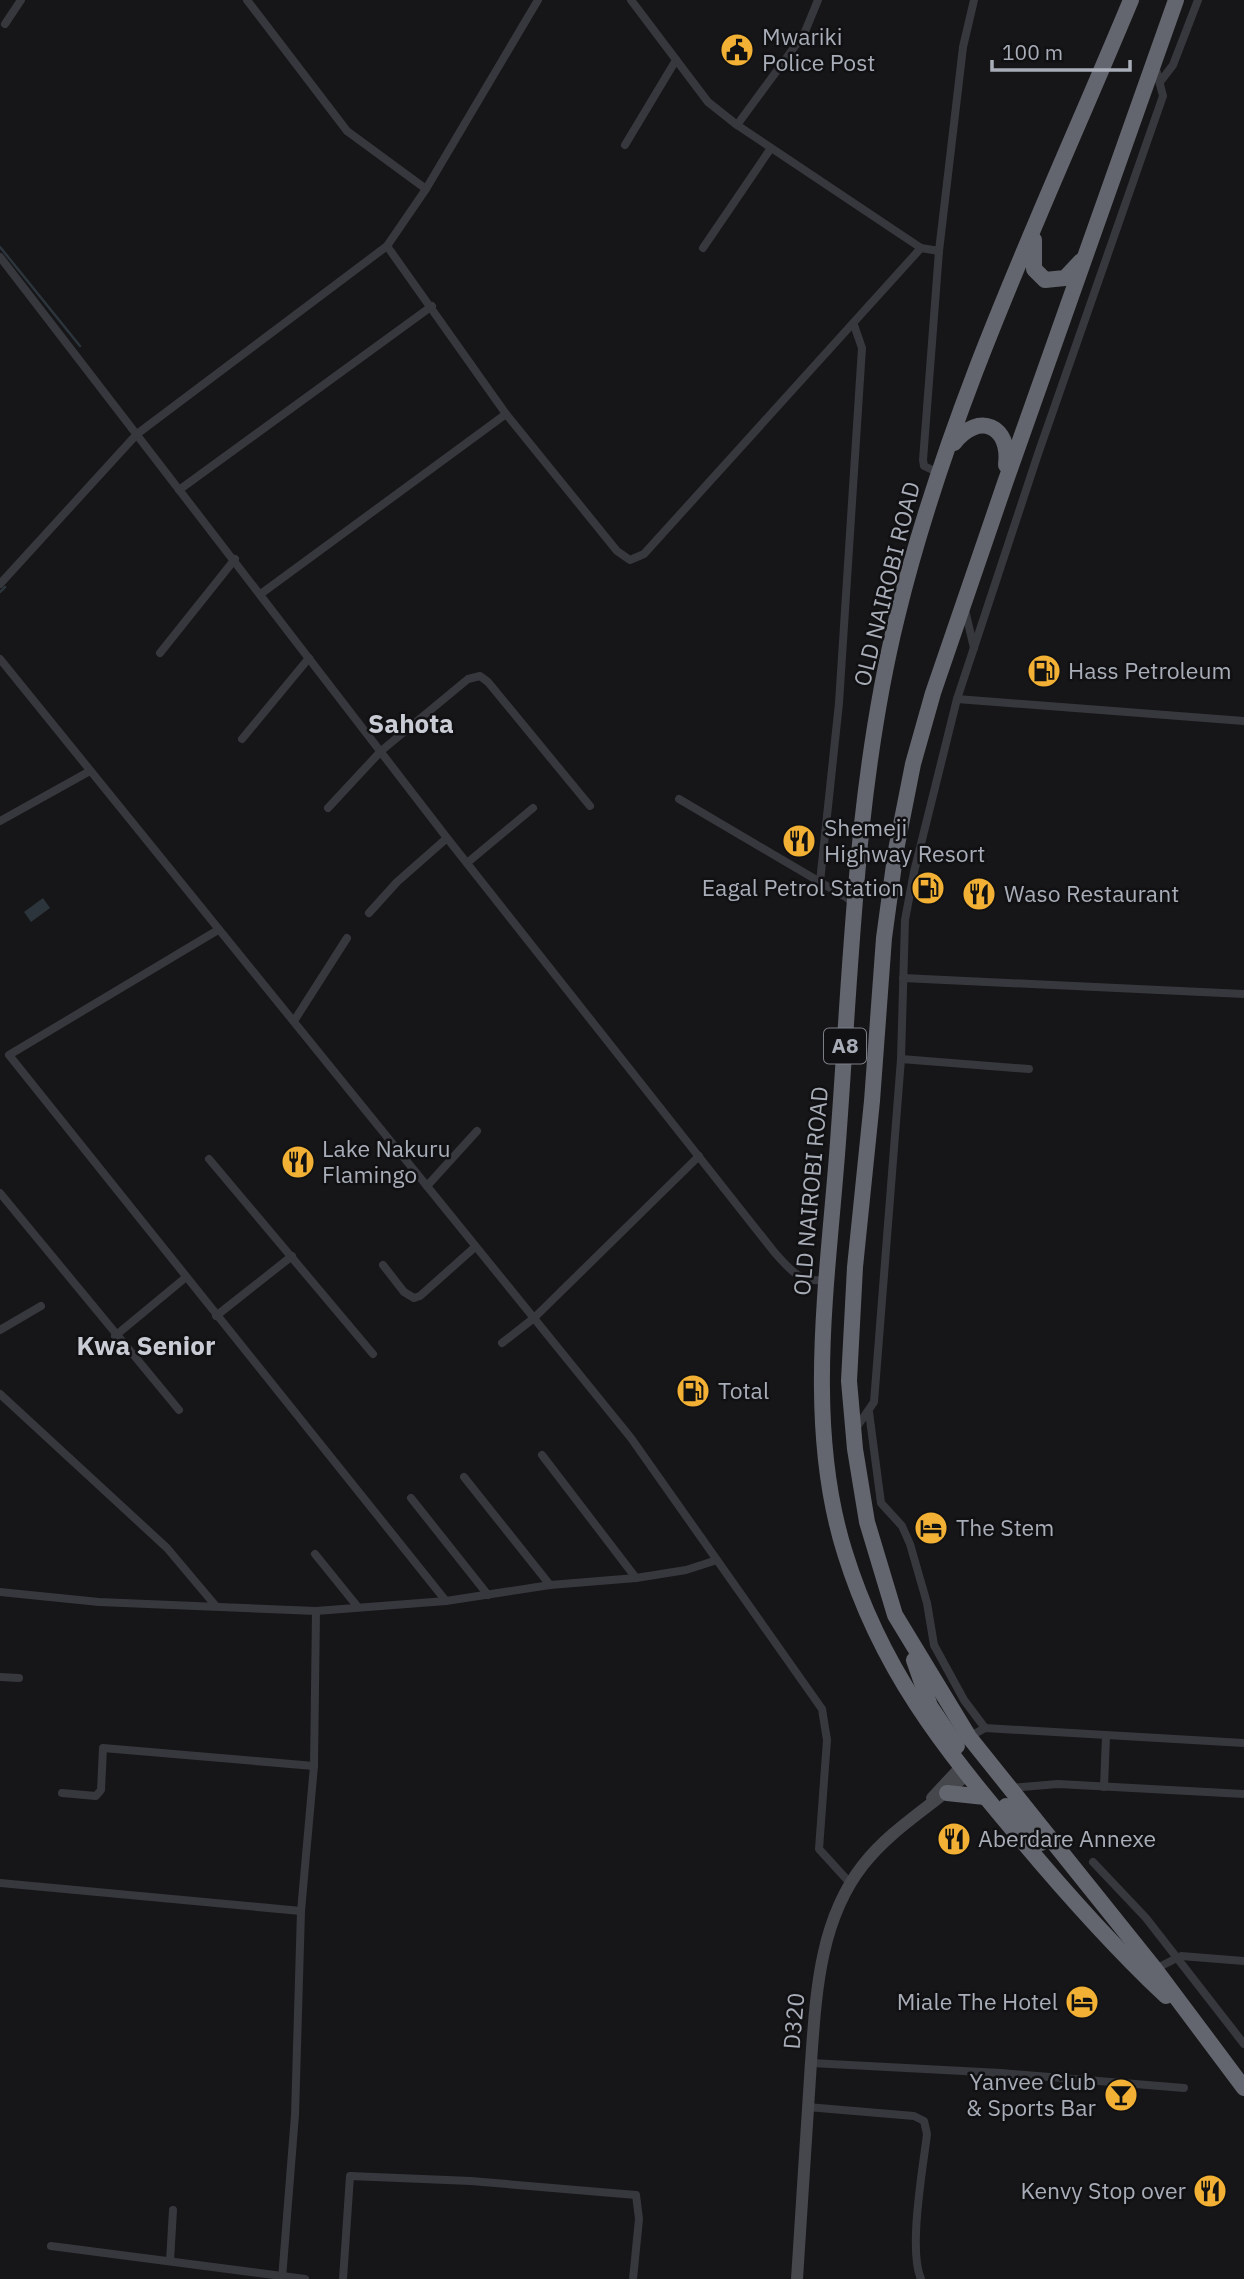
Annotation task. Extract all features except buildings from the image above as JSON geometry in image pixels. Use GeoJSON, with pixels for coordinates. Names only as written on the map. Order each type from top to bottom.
{"type":"FeatureCollection","features":[{"type":"Feature","properties":{"kind":"highway","name":"OLD NAIROBI ROAD"},"geometry":{"type":"LineString","coordinates":[[1131,0],[941,466],[897,617],[883,682],[864,806],[822,1331],[826,1472],[846,1557],[896,1677],[985,1797],[1079,1908],[1188,2016]]}},
{"type":"Feature","properties":{"kind":"highway","name":"OLD NAIROBI ROAD"},"geometry":{"type":"LineString","coordinates":[[1176,0],[1004,483],[965,607],[933,693],[914,764],[897,850],[884,938],[851,1329],[849,1381],[853,1433],[867,1522],[895,1615],[969,1737],[1155,1969],[1244,2088]]}},
{"type":"Feature","properties":{"kind":"highway"},"geometry":{"type":"LineString","coordinates":[[1035,231],[1034,269],[1045,280],[1065,278],[1089,247]]}},
{"type":"Feature","properties":{"kind":"highway"},"geometry":{"type":"LineString","coordinates":[[941,466],[965,430],[978,425],[989,426],[1005,440],[1008,448],[1004,483]]}},
{"type":"Feature","properties":{"kind":"highway"},"geometry":{"type":"LineString","coordinates":[[871,1620],[877,1626],[886,1627],[895,1615]]}},
{"type":"Feature","properties":{"kind":"highway"},"geometry":{"type":"LineString","coordinates":[[910,1641],[930,1706],[965,1770],[1097,1898]]}},
{"type":"Feature","properties":{"kind":"highway"},"geometry":{"type":"LineString","coordinates":[[947,1793],[985,1797]]}},
{"type":"Feature","properties":{"kind":"street"},"geometry":{"type":"LineString","coordinates":[[5,24],[21,0]]}},
{"type":"Feature","properties":{"kind":"street"},"geometry":{"type":"LineString","coordinates":[[247,0],[346,131],[426,189]]}},
{"type":"Feature","properties":{"kind":"street"},"geometry":{"type":"LineString","coordinates":[[0,584],[137,434],[387,246],[426,189],[538,0]]}},
{"type":"Feature","properties":{"kind":"street"},"geometry":{"type":"LineString","coordinates":[[632,0],[708,102],[737,125],[921,248],[939,251]]}},
{"type":"Feature","properties":{"kind":"street"},"geometry":{"type":"LineString","coordinates":[[737,125],[804,34],[818,0]]}},
{"type":"Feature","properties":{"kind":"street"},"geometry":{"type":"LineString","coordinates":[[941,466],[924,466],[923,460],[939,251],[963,47],[974,0]]}},
{"type":"Feature","properties":{"kind":"street"},"geometry":{"type":"LineString","coordinates":[[1160,82],[1173,65],[1198,0]]}},
{"type":"Feature","properties":{"kind":"street"},"geometry":{"type":"LineString","coordinates":[[853,1433],[874,1402],[901,1059],[905,919],[914,872],[957,699],[1038,454],[1163,96],[1154,59]]}},
{"type":"Feature","properties":{"kind":"street"},"geometry":{"type":"LineString","coordinates":[[625,145],[676,60]]}},
{"type":"Feature","properties":{"kind":"street"},"geometry":{"type":"LineString","coordinates":[[703,248],[771,148]]}},
{"type":"Feature","properties":{"kind":"street"},"geometry":{"type":"LineString","coordinates":[[387,246],[506,414],[617,551],[630,560],[638,558],[854,325],[921,248]]}},
{"type":"Feature","properties":{"kind":"street"},"geometry":{"type":"LineString","coordinates":[[0,257],[179,490],[262,593],[447,838],[793,1273],[817,1281],[827,1279]]}},
{"type":"Feature","properties":{"kind":"street"},"geometry":{"type":"LineString","coordinates":[[179,490],[432,306]]}},
{"type":"Feature","properties":{"kind":"street"},"geometry":{"type":"LineString","coordinates":[[820,882],[839,703],[862,348],[854,325]]}},
{"type":"Feature","properties":{"kind":"street"},"geometry":{"type":"LineString","coordinates":[[262,593],[506,414]]}},
{"type":"Feature","properties":{"kind":"street"},"geometry":{"type":"LineString","coordinates":[[160,653],[235,559]]}},
{"type":"Feature","properties":{"kind":"street"},"geometry":{"type":"LineString","coordinates":[[965,607],[974,648]]}},
{"type":"Feature","properties":{"kind":"street"},"geometry":{"type":"LineString","coordinates":[[242,739],[309,658]]}},
{"type":"Feature","properties":{"kind":"street"},"geometry":{"type":"LineString","coordinates":[[0,659],[631,1438],[822,1709],[827,1740],[819,1849],[850,1883]]}},
{"type":"Feature","properties":{"kind":"street"},"geometry":{"type":"LineString","coordinates":[[328,808],[381,751],[468,679],[480,676],[488,682],[590,806]]}},
{"type":"Feature","properties":{"kind":"street"},"geometry":{"type":"LineString","coordinates":[[957,699],[1244,721]]}},
{"type":"Feature","properties":{"kind":"street"},"geometry":{"type":"LineString","coordinates":[[0,821],[90,771]]}},
{"type":"Feature","properties":{"kind":"street"},"geometry":{"type":"LineString","coordinates":[[679,799],[857,903]]}},
{"type":"Feature","properties":{"kind":"street"},"geometry":{"type":"LineString","coordinates":[[467,863],[534,808]]}},
{"type":"Feature","properties":{"kind":"street"},"geometry":{"type":"LineString","coordinates":[[369,913],[397,882],[447,838]]}},
{"type":"Feature","properties":{"kind":"street"},"geometry":{"type":"LineString","coordinates":[[0,1060],[218,930]]}},
{"type":"Feature","properties":{"kind":"street"},"geometry":{"type":"LineString","coordinates":[[295,1021],[347,937]]}},
{"type":"Feature","properties":{"kind":"street"},"geometry":{"type":"LineString","coordinates":[[903,978],[1244,994]]}},
{"type":"Feature","properties":{"kind":"street"},"geometry":{"type":"LineString","coordinates":[[9,1055],[446,1601]]}},
{"type":"Feature","properties":{"kind":"street"},"geometry":{"type":"LineString","coordinates":[[901,1059],[1029,1069]]}},
{"type":"Feature","properties":{"kind":"street"},"geometry":{"type":"LineString","coordinates":[[427,1186],[477,1131]]}},
{"type":"Feature","properties":{"kind":"street"},"geometry":{"type":"LineString","coordinates":[[502,1343],[534,1318],[699,1156]]}},
{"type":"Feature","properties":{"kind":"street"},"geometry":{"type":"LineString","coordinates":[[209,1159],[373,1354]]}},
{"type":"Feature","properties":{"kind":"street"},"geometry":{"type":"LineString","coordinates":[[0,1193],[115,1336],[179,1410]]}},
{"type":"Feature","properties":{"kind":"street"},"geometry":{"type":"LineString","coordinates":[[383,1265],[404,1292],[414,1298],[475,1247]]}},
{"type":"Feature","properties":{"kind":"street"},"geometry":{"type":"LineString","coordinates":[[216,1316],[292,1256]]}},
{"type":"Feature","properties":{"kind":"street"},"geometry":{"type":"LineString","coordinates":[[115,1336],[185,1278]]}},
{"type":"Feature","properties":{"kind":"street"},"geometry":{"type":"LineString","coordinates":[[0,1331],[41,1306]]}},
{"type":"Feature","properties":{"kind":"street"},"geometry":{"type":"LineString","coordinates":[[0,1394],[167,1548],[215,1605]]}},
{"type":"Feature","properties":{"kind":"street"},"geometry":{"type":"LineString","coordinates":[[869,1412],[881,1503],[902,1526],[910,1544],[927,1603],[934,1646],[964,1700],[985,1728]]}},
{"type":"Feature","properties":{"kind":"street"},"geometry":{"type":"LineString","coordinates":[[542,1455],[636,1578]]}},
{"type":"Feature","properties":{"kind":"street"},"geometry":{"type":"LineString","coordinates":[[464,1477],[550,1585]]}},
{"type":"Feature","properties":{"kind":"street"},"geometry":{"type":"LineString","coordinates":[[411,1498],[488,1595]]}},
{"type":"Feature","properties":{"kind":"street"},"geometry":{"type":"LineString","coordinates":[[315,1555],[357,1606]]}},
{"type":"Feature","properties":{"kind":"street"},"geometry":{"type":"LineString","coordinates":[[0,1592],[99,1602],[316,1611],[446,1601],[550,1585],[636,1578],[686,1570],[717,1560]]}},
{"type":"Feature","properties":{"kind":"street"},"geometry":{"type":"LineString","coordinates":[[282,2278],[295,2115],[301,1911],[314,1766],[316,1611]]}},
{"type":"Feature","properties":{"kind":"street"},"geometry":{"type":"LineString","coordinates":[[0,1677],[19,1678]]}},
{"type":"Feature","properties":{"kind":"street"},"geometry":{"type":"LineString","coordinates":[[969,1737],[985,1728],[1244,1742]]}},
{"type":"Feature","properties":{"kind":"street"},"geometry":{"type":"LineString","coordinates":[[1104,1787],[1106,1736]]}},
{"type":"Feature","properties":{"kind":"street"},"geometry":{"type":"LineString","coordinates":[[62,1793],[96,1796],[102,1790],[103,1748],[314,1766]]}},
{"type":"Feature","properties":{"kind":"street","name":"D320"},"geometry":{"type":"LineString","coordinates":[[928,1804],[947,1793],[965,1770]]}},
{"type":"Feature","properties":{"kind":"street","name":"D320"},"geometry":{"type":"LineString","coordinates":[[797,2279],[807,2107],[819,1972],[835,1916],[850,1883],[883,1842],[965,1770]]}},
{"type":"Feature","properties":{"kind":"street"},"geometry":{"type":"LineString","coordinates":[[1009,1787],[1058,1784],[1244,1794]]}},
{"type":"Feature","properties":{"kind":"street"},"geometry":{"type":"LineString","coordinates":[[1093,1862],[1178,1957],[1244,2044]]}},
{"type":"Feature","properties":{"kind":"street"},"geometry":{"type":"LineString","coordinates":[[0,1883],[301,1911]]}},
{"type":"Feature","properties":{"kind":"street"},"geometry":{"type":"LineString","coordinates":[[1155,1969],[1178,1957],[1244,1961]]}},
{"type":"Feature","properties":{"kind":"street"},"geometry":{"type":"LineString","coordinates":[[811,2063],[1184,2088]]}},
{"type":"Feature","properties":{"kind":"street"},"geometry":{"type":"LineString","coordinates":[[807,2107],[914,2116],[924,2121],[927,2134],[916,2232],[918,2272],[921,2279]]}},
{"type":"Feature","properties":{"kind":"street"},"geometry":{"type":"LineString","coordinates":[[343,2279],[350,2176],[471,2181],[636,2195],[639,2219],[633,2279]]}},
{"type":"Feature","properties":{"kind":"street"},"geometry":{"type":"LineString","coordinates":[[170,2261],[173,2210]]}},
{"type":"Feature","properties":{"kind":"street"},"geometry":{"type":"LineString","coordinates":[[51,2246],[305,2279]]}},
{"type":"Feature","properties":{"kind":"shaded area"},"geometry":{"type":"Polygon","coordinates":[[[43,898],[50,908],[31,922],[24,912],[43,898]]]}},
{"type":"Feature","properties":{"kind":"waterway"},"geometry":{"type":"LineString","coordinates":[[0,247],[80,346]]}},
{"type":"Feature","properties":{"kind":"waterway"},"geometry":{"type":"LineString","coordinates":[[0,592],[5,587]]}},
{"type":"Feature","properties":{"kind":"place","name":"Mwariki Police Post"},"geometry":{"type":"Point","coordinates":[737,50]}},
{"type":"Feature","properties":{"kind":"place","name":"Hass Petroleum"},"geometry":{"type":"Point","coordinates":[1044,671]}},
{"type":"Feature","properties":{"kind":"place","name":"Shemeji Highway Resort"},"geometry":{"type":"Point","coordinates":[799,841]}},
{"type":"Feature","properties":{"kind":"place","name":"Eagal Petrol Station"},"geometry":{"type":"Point","coordinates":[928,888]}},
{"type":"Feature","properties":{"kind":"place","name":"Waso Restaurant"},"geometry":{"type":"Point","coordinates":[979,894]}},
{"type":"Feature","properties":{"kind":"place","name":"Lake Nakuru Flamingo"},"geometry":{"type":"Point","coordinates":[298,1162]}},
{"type":"Feature","properties":{"kind":"place","name":"Total"},"geometry":{"type":"Point","coordinates":[693,1391]}},
{"type":"Feature","properties":{"kind":"place","name":"The Stem"},"geometry":{"type":"Point","coordinates":[931,1528]}},
{"type":"Feature","properties":{"kind":"place","name":"Aberdare Annexe"},"geometry":{"type":"Point","coordinates":[954,1839]}},
{"type":"Feature","properties":{"kind":"place","name":"Miale The Hotel"},"geometry":{"type":"Point","coordinates":[1082,2002]}},
{"type":"Feature","properties":{"kind":"place","name":"Yanvee Club & Sports Bar"},"geometry":{"type":"Point","coordinates":[1121,2095]}},
{"type":"Feature","properties":{"kind":"place","name":"Kenvy Stop over"},"geometry":{"type":"Point","coordinates":[1210,2191]}},
{"type":"Feature","properties":{"kind":"district","name":"Sahota"},"geometry":{"type":"Point","coordinates":[411,724]}},
{"type":"Feature","properties":{"kind":"district","name":"Kwa Senior"},"geometry":{"type":"Point","coordinates":[146,1346]}}]}
